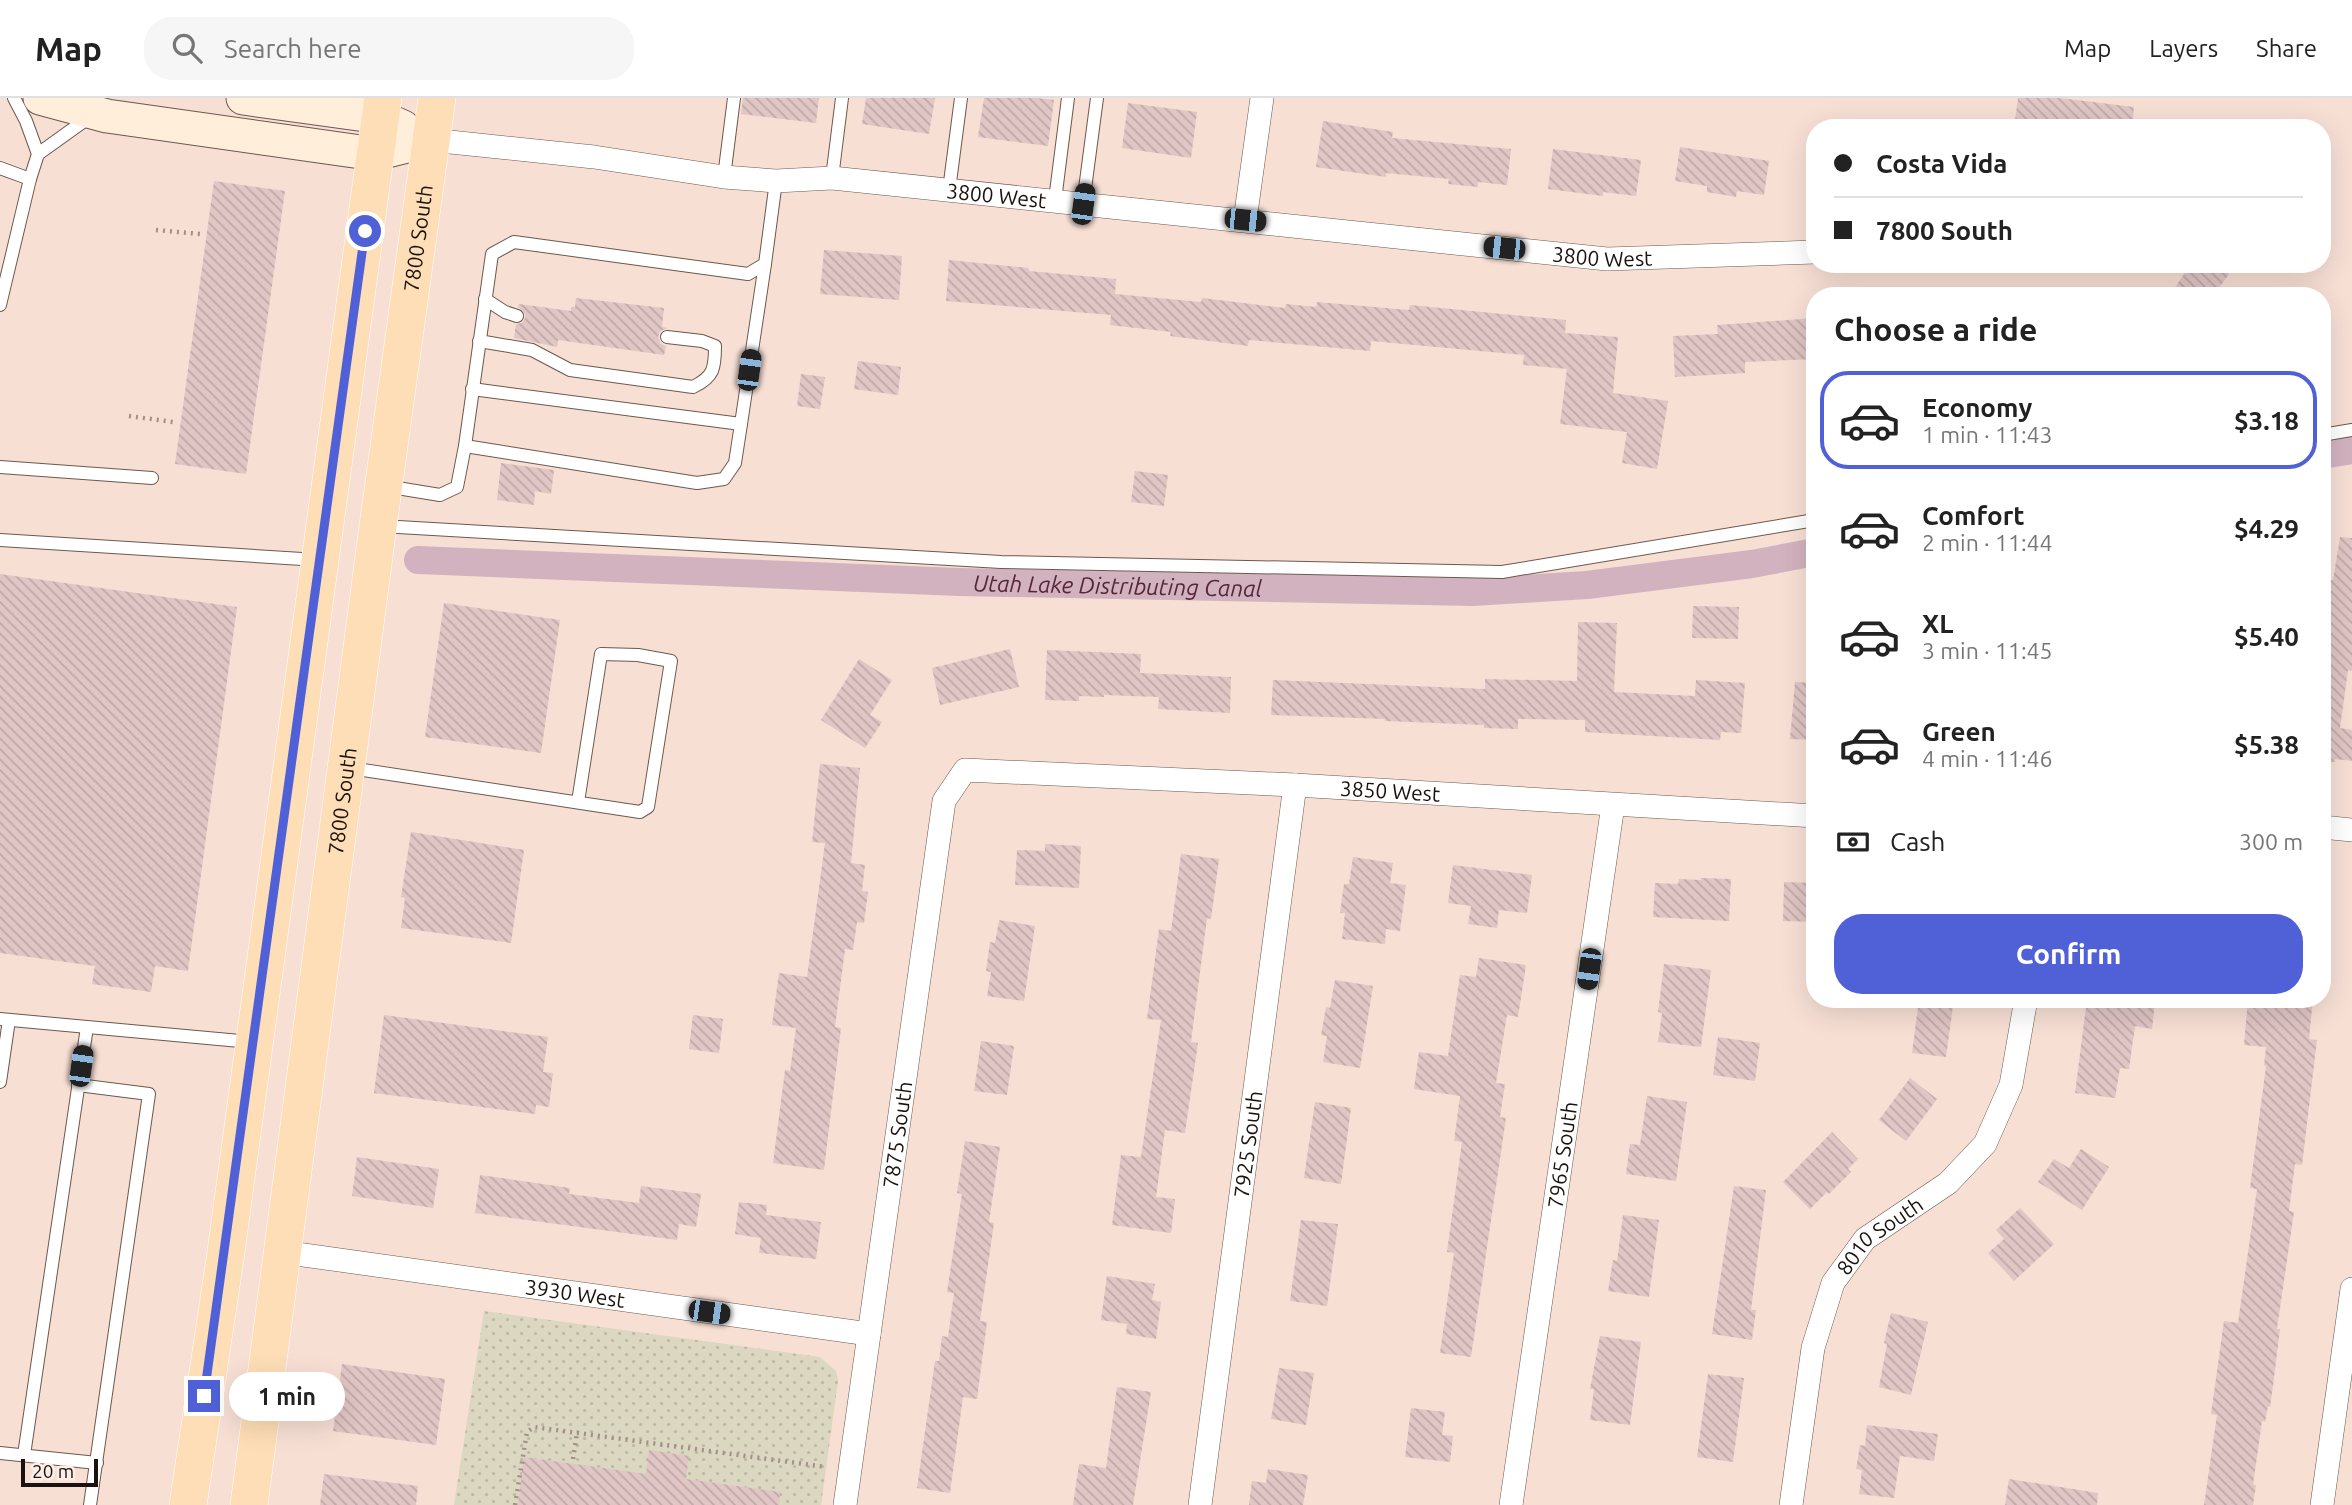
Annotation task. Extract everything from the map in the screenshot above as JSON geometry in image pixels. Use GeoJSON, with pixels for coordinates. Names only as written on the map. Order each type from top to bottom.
{"type":"FeatureCollection","features":[{"type":"Feature","properties":{"kind":"main road","name":"7800 South"},"geometry":{"type":"LineString","coordinates":[[249,1505],[383,485],[437,98]]}},
{"type":"Feature","properties":{"kind":"main road"},"geometry":{"type":"LineString","coordinates":[[188,1505],[321,560],[381,107]]}},
{"type":"Feature","properties":{"kind":"main road"},"geometry":{"type":"LineString","coordinates":[[321,560],[337,578],[345,621],[327,737],[331,760],[346,767]]}},
{"type":"Feature","properties":{"kind":"street"},"geometry":{"type":"LineString","coordinates":[[40,98],[97,113],[375,154],[431,140]]}},
{"type":"Feature","properties":{"kind":"street"},"geometry":{"type":"LineString","coordinates":[[243,98],[381,107],[431,140]]}},
{"type":"Feature","properties":{"kind":"street"},"geometry":{"type":"LineString","coordinates":[[1245,220],[1262,98]]}},
{"type":"Feature","properties":{"kind":"street","name":"3800 West"},"geometry":{"type":"LineString","coordinates":[[431,140],[594,157],[724,177],[776,181],[832,178],[1607,259],[1806,251]]}},
{"type":"Feature","properties":{"kind":"street","name":"3850 West"},"geometry":{"type":"LineString","coordinates":[[965,771],[1296,785],[1806,816]]}},
{"type":"Feature","properties":{"kind":"street","name":"7875 South"},"geometry":{"type":"LineString","coordinates":[[845,1505],[944,802],[965,771]]}},
{"type":"Feature","properties":{"kind":"street","name":"7925 South"},"geometry":{"type":"LineString","coordinates":[[1200,1505],[1296,785]]}},
{"type":"Feature","properties":{"kind":"street","name":"7965 South"},"geometry":{"type":"LineString","coordinates":[[1511,1505],[1613,805]]}},
{"type":"Feature","properties":{"kind":"street"},"geometry":{"type":"LineString","coordinates":[[2331,828],[2352,830]]}},
{"type":"Feature","properties":{"kind":"street","name":"8010 South"},"geometry":{"type":"LineString","coordinates":[[1791,1505],[1813,1348],[1833,1283],[1865,1239],[1948,1183],[1985,1144],[2011,1085],[2024,1008]]}},
{"type":"Feature","properties":{"kind":"street","name":"3930 West"},"geometry":{"type":"LineString","coordinates":[[282,1252],[869,1334]]}},
{"type":"Feature","properties":{"kind":"street"},"geometry":{"type":"LineString","coordinates":[[2322,1505],[2351,1299]]}},
{"type":"Feature","properties":{"kind":"lane"},"geometry":{"type":"LineString","coordinates":[[14,98],[38,153]]}},
{"type":"Feature","properties":{"kind":"lane"},"geometry":{"type":"LineString","coordinates":[[724,177],[734,98]]}},
{"type":"Feature","properties":{"kind":"lane"},"geometry":{"type":"LineString","coordinates":[[832,178],[842,98]]}},
{"type":"Feature","properties":{"kind":"lane"},"geometry":{"type":"LineString","coordinates":[[949,190],[961,98]]}},
{"type":"Feature","properties":{"kind":"lane"},"geometry":{"type":"LineString","coordinates":[[1055,200],[1068,98]]}},
{"type":"Feature","properties":{"kind":"lane"},"geometry":{"type":"LineString","coordinates":[[1083,204],[1097,98]]}},
{"type":"Feature","properties":{"kind":"lane"},"geometry":{"type":"LineString","coordinates":[[0,305],[2,287],[38,153],[97,113]]}},
{"type":"Feature","properties":{"kind":"lane"},"geometry":{"type":"LineString","coordinates":[[0,168],[30,179]]}},
{"type":"Feature","properties":{"kind":"lane"},"geometry":{"type":"LineString","coordinates":[[465,446],[698,483],[724,479],[735,463],[776,181]]}},
{"type":"Feature","properties":{"kind":"lane"},"geometry":{"type":"LineString","coordinates":[[383,485],[440,495],[457,487],[492,254],[514,242],[748,274],[765,264]]}},
{"type":"Feature","properties":{"kind":"lane"},"geometry":{"type":"LineString","coordinates":[[485,299],[517,316]]}},
{"type":"Feature","properties":{"kind":"lane"},"geometry":{"type":"LineString","coordinates":[[479,341],[532,350],[570,370],[693,387],[707,380],[715,365],[715,346],[702,341],[667,337]]}},
{"type":"Feature","properties":{"kind":"lane"},"geometry":{"type":"LineString","coordinates":[[472,389],[741,424]]}},
{"type":"Feature","properties":{"kind":"lane"},"geometry":{"type":"LineString","coordinates":[[2331,433],[2352,429]]}},
{"type":"Feature","properties":{"kind":"lane"},"geometry":{"type":"LineString","coordinates":[[0,467],[152,478]]}},
{"type":"Feature","properties":{"kind":"lane"},"geometry":{"type":"LineString","coordinates":[[378,526],[1001,562],[1502,572],[1806,521]]}},
{"type":"Feature","properties":{"kind":"lane"},"geometry":{"type":"LineString","coordinates":[[0,540],[321,560]]}},
{"type":"Feature","properties":{"kind":"lane"},"geometry":{"type":"LineString","coordinates":[[346,767],[578,802],[640,811],[648,807],[671,661],[638,655],[601,654],[578,802]]}},
{"type":"Feature","properties":{"kind":"lane"},"geometry":{"type":"LineString","coordinates":[[0,1082],[4,1020],[254,1043]]}},
{"type":"Feature","properties":{"kind":"lane"},"geometry":{"type":"LineString","coordinates":[[24,1455],[87,1027]]}},
{"type":"Feature","properties":{"kind":"lane"},"geometry":{"type":"LineString","coordinates":[[78,1085],[149,1094],[90,1505]]}},
{"type":"Feature","properties":{"kind":"lane"},"geometry":{"type":"LineString","coordinates":[[0,1452],[97,1463]]}},
{"type":"Feature","properties":{"kind":"path"},"geometry":{"type":"LineString","coordinates":[[156,230],[200,234]]}},
{"type":"Feature","properties":{"kind":"path"},"geometry":{"type":"LineString","coordinates":[[128,416],[173,422]]}},
{"type":"Feature","properties":{"kind":"path"},"geometry":{"type":"LineString","coordinates":[[515,1505],[529,1429],[534,1427],[669,1448],[826,1467]]}},
{"type":"Feature","properties":{"kind":"path"},"geometry":{"type":"LineString","coordinates":[[573,1459],[577,1433]]}},
{"type":"Feature","properties":{"kind":"shaded area"},"geometry":{"type":"Polygon","coordinates":[[[484,1311],[820,1357],[836,1371],[838,1381],[821,1505],[454,1505],[484,1311]]]}},
{"type":"Feature","properties":{"kind":"building"},"geometry":{"type":"Polygon","coordinates":[[[743,98],[819,98],[816,123],[741,114],[743,98]]]}},
{"type":"Feature","properties":{"kind":"building"},"geometry":{"type":"Polygon","coordinates":[[[866,98],[935,98],[929,134],[862,124],[866,98]]]}},
{"type":"Feature","properties":{"kind":"building"},"geometry":{"type":"Polygon","coordinates":[[[984,98],[1054,100],[1048,146],[978,137],[984,98]]]}},
{"type":"Feature","properties":{"kind":"building"},"geometry":{"type":"Polygon","coordinates":[[[2018,98],[2060,98],[2134,107],[2133,119],[2015,119],[2018,98]]]}},
{"type":"Feature","properties":{"kind":"building"},"geometry":{"type":"Polygon","coordinates":[[[1128,103],[1197,112],[1191,158],[1122,148],[1128,103]]]}},
{"type":"Feature","properties":{"kind":"building"},"geometry":{"type":"Polygon","coordinates":[[[1323,121],[1393,132],[1392,138],[1511,149],[1507,185],[1478,182],[1478,187],[1448,184],[1449,179],[1386,173],[1386,177],[1316,167],[1323,121]]]}},
{"type":"Feature","properties":{"kind":"building"},"geometry":{"type":"Polygon","coordinates":[[[1680,147],[1769,161],[1764,195],[1737,191],[1736,197],[1707,192],[1707,186],[1675,181],[1680,147]]]}},
{"type":"Feature","properties":{"kind":"building"},"geometry":{"type":"Polygon","coordinates":[[[1553,149],[1641,160],[1636,196],[1603,192],[1603,196],[1548,189],[1553,149]]]}},
{"type":"Feature","properties":{"kind":"building"},"geometry":{"type":"Polygon","coordinates":[[[214,181],[285,191],[246,474],[175,464],[214,181]]]}},
{"type":"Feature","properties":{"kind":"building"},"geometry":{"type":"Polygon","coordinates":[[[824,250],[902,256],[899,300],[820,294],[824,250]]]}},
{"type":"Feature","properties":{"kind":"building"},"geometry":{"type":"Polygon","coordinates":[[[949,260],[1116,279],[1115,294],[1201,302],[1202,298],[1285,308],[1286,304],[1316,307],[1317,302],[1409,310],[1410,305],[1566,320],[1565,333],[1618,337],[1613,393],[1668,401],[1657,469],[1622,463],[1627,432],[1560,424],[1567,369],[1523,365],[1524,355],[1371,341],[1370,351],[1249,340],[1248,346],[1170,336],[1171,332],[1110,325],[1111,315],[946,301],[949,260]]]}},
{"type":"Feature","properties":{"kind":"building"},"geometry":{"type":"Polygon","coordinates":[[[2185,273],[2229,274],[2220,287],[2175,287],[2185,273]]]}},
{"type":"Feature","properties":{"kind":"building"},"geometry":{"type":"Polygon","coordinates":[[[576,298],[664,308],[662,327],[668,328],[660,331],[658,337],[661,344],[666,346],[664,355],[558,340],[557,347],[514,338],[516,324],[522,323],[525,318],[525,314],[518,307],[519,304],[571,311],[571,307],[575,307],[576,298]]]}},
{"type":"Feature","properties":{"kind":"building"},"geometry":{"type":"Polygon","coordinates":[[[1806,319],[1806,359],[1745,362],[1745,373],[1675,377],[1673,336],[1718,334],[1717,325],[1806,319]]]}},
{"type":"Feature","properties":{"kind":"building"},"geometry":{"type":"Polygon","coordinates":[[[858,361],[901,367],[898,395],[854,389],[858,361]]]}},
{"type":"Feature","properties":{"kind":"building"},"geometry":{"type":"Polygon","coordinates":[[[801,374],[825,377],[820,409],[797,406],[801,374]]]}},
{"type":"Feature","properties":{"kind":"building"},"geometry":{"type":"Polygon","coordinates":[[[501,463],[554,470],[551,494],[535,491],[534,505],[497,500],[501,463]]]}},
{"type":"Feature","properties":{"kind":"building"},"geometry":{"type":"Polygon","coordinates":[[[1135,471],[1168,475],[1164,506],[1131,502],[1135,471]]]}},
{"type":"Feature","properties":{"kind":"building"},"geometry":{"type":"Polygon","coordinates":[[[2340,537],[2352,538],[2352,671],[2348,670],[2340,728],[2352,730],[2352,761],[2335,759],[2335,762],[2331,762],[2333,580],[2340,537]]]}},
{"type":"Feature","properties":{"kind":"building"},"geometry":{"type":"Polygon","coordinates":[[[0,574],[237,607],[188,971],[155,966],[151,992],[92,984],[95,966],[0,953],[0,574]]]}},
{"type":"Feature","properties":{"kind":"building"},"geometry":{"type":"Polygon","coordinates":[[[444,603],[560,620],[541,753],[425,737],[444,603]]]}},
{"type":"Feature","properties":{"kind":"building"},"geometry":{"type":"Polygon","coordinates":[[[1693,606],[1739,607],[1738,639],[1692,638],[1693,606]]]}},
{"type":"Feature","properties":{"kind":"building"},"geometry":{"type":"Polygon","coordinates":[[[1578,622],[1617,623],[1614,692],[1695,696],[1696,680],[1745,683],[1741,733],[1721,732],[1720,740],[1585,732],[1585,720],[1518,719],[1518,729],[1385,719],[1271,715],[1273,680],[1485,689],[1485,679],[1577,681],[1578,622]]]}},
{"type":"Feature","properties":{"kind":"building"},"geometry":{"type":"Polygon","coordinates":[[[1010,649],[1019,687],[940,705],[932,668],[1010,649]]]}},
{"type":"Feature","properties":{"kind":"building"},"geometry":{"type":"Polygon","coordinates":[[[1047,650],[1141,654],[1140,673],[1231,677],[1230,713],[1158,709],[1159,697],[1104,695],[1079,696],[1079,701],[1045,700],[1047,650]]]}},
{"type":"Feature","properties":{"kind":"building"},"geometry":{"type":"Polygon","coordinates":[[[859,659],[892,680],[870,715],[882,722],[865,748],[821,720],[859,659]]]}},
{"type":"Feature","properties":{"kind":"building"},"geometry":{"type":"Polygon","coordinates":[[[1795,682],[1806,683],[1806,740],[1790,739],[1795,682]]]}},
{"type":"Feature","properties":{"kind":"building"},"geometry":{"type":"Polygon","coordinates":[[[820,764],[860,768],[851,863],[865,865],[862,891],[868,892],[864,923],[857,922],[853,950],[845,949],[835,1027],[841,1028],[824,1170],[773,1163],[785,1070],[790,1071],[796,1028],[772,1025],[779,973],[807,977],[825,843],[812,842],[820,764]]]}},
{"type":"Feature","properties":{"kind":"building"},"geometry":{"type":"Polygon","coordinates":[[[411,832],[524,850],[511,943],[401,928],[405,898],[401,897],[411,832]]]}},
{"type":"Feature","properties":{"kind":"building"},"geometry":{"type":"Polygon","coordinates":[[[1045,844],[1081,846],[1079,888],[1015,885],[1017,850],[1045,851],[1045,844]]]}},
{"type":"Feature","properties":{"kind":"building"},"geometry":{"type":"Polygon","coordinates":[[[1181,854],[1219,859],[1211,919],[1207,918],[1191,1042],[1198,1043],[1185,1133],[1165,1130],[1156,1197],[1175,1199],[1171,1233],[1112,1225],[1121,1155],[1141,1157],[1161,1020],[1147,1019],[1159,929],[1171,931],[1181,854]]]}},
{"type":"Feature","properties":{"kind":"building"},"geometry":{"type":"Polygon","coordinates":[[[1353,857],[1393,863],[1390,883],[1406,885],[1400,931],[1386,929],[1385,944],[1342,939],[1345,913],[1340,913],[1344,884],[1349,884],[1353,857]]]}},
{"type":"Feature","properties":{"kind":"building"},"geometry":{"type":"Polygon","coordinates":[[[1453,865],[1532,875],[1527,913],[1499,910],[1497,928],[1468,924],[1471,906],[1448,903],[1453,865]]]}},
{"type":"Feature","properties":{"kind":"building"},"geometry":{"type":"Polygon","coordinates":[[[1679,879],[1731,879],[1729,921],[1653,917],[1655,883],[1678,884],[1679,879]]]}},
{"type":"Feature","properties":{"kind":"building"},"geometry":{"type":"Polygon","coordinates":[[[1784,882],[1806,883],[1806,922],[1783,921],[1784,882]]]}},
{"type":"Feature","properties":{"kind":"building"},"geometry":{"type":"Polygon","coordinates":[[[999,920],[1035,926],[1024,1001],[987,996],[991,972],[986,971],[990,942],[995,943],[999,920]]]}},
{"type":"Feature","properties":{"kind":"building"},"geometry":{"type":"Polygon","coordinates":[[[1479,958],[1526,965],[1518,1017],[1507,1015],[1496,1083],[1505,1084],[1500,1117],[1506,1118],[1471,1357],[1440,1353],[1454,1253],[1447,1252],[1462,1142],[1454,1141],[1460,1096],[1414,1089],[1419,1052],[1448,1056],[1460,975],[1476,977],[1479,958]]]}},
{"type":"Feature","properties":{"kind":"building"},"geometry":{"type":"Polygon","coordinates":[[[1664,964],[1711,970],[1701,1047],[1658,1042],[1662,1013],[1658,1012],[1664,964]]]}},
{"type":"Feature","properties":{"kind":"building"},"geometry":{"type":"Polygon","coordinates":[[[1335,980],[1373,986],[1360,1068],[1323,1062],[1327,1036],[1321,1035],[1335,980]]]}},
{"type":"Feature","properties":{"kind":"building"},"geometry":{"type":"Polygon","coordinates":[[[1918,1008],[1953,1008],[1946,1057],[1912,1053],[1918,1008]]]}},
{"type":"Feature","properties":{"kind":"building"},"geometry":{"type":"Polygon","coordinates":[[[2086,1008],[2154,1008],[2152,1029],[2135,1026],[2129,1069],[2120,1068],[2115,1098],[2075,1093],[2086,1008]]]}},
{"type":"Feature","properties":{"kind":"building"},"geometry":{"type":"Polygon","coordinates":[[[2247,1008],[2312,1008],[2309,1039],[2317,1040],[2302,1165],[2295,1164],[2289,1211],[2294,1212],[2277,1329],[2280,1329],[2273,1386],[2270,1407],[2268,1406],[2265,1422],[2262,1421],[2253,1485],[2256,1485],[2253,1505],[2204,1505],[2217,1415],[2211,1414],[2224,1321],[2238,1323],[2257,1189],[2250,1188],[2266,1066],[2266,1047],[2244,1045],[2247,1008]]]}},
{"type":"Feature","properties":{"kind":"building"},"geometry":{"type":"Polygon","coordinates":[[[384,1015],[548,1037],[543,1072],[553,1073],[549,1107],[536,1105],[535,1114],[374,1093],[384,1015]]]}},
{"type":"Feature","properties":{"kind":"building"},"geometry":{"type":"Polygon","coordinates":[[[693,1015],[723,1019],[719,1053],[689,1049],[693,1015]]]}},
{"type":"Feature","properties":{"kind":"building"},"geometry":{"type":"Polygon","coordinates":[[[1718,1037],[1760,1043],[1755,1081],[1713,1075],[1718,1037]]]}},
{"type":"Feature","properties":{"kind":"building"},"geometry":{"type":"Polygon","coordinates":[[[981,1041],[1014,1046],[1007,1095],[974,1091],[981,1041]]]}},
{"type":"Feature","properties":{"kind":"building"},"geometry":{"type":"Polygon","coordinates":[[[1910,1078],[1937,1099],[1906,1141],[1879,1120],[1910,1078]]]}},
{"type":"Feature","properties":{"kind":"building"},"geometry":{"type":"Polygon","coordinates":[[[1647,1096],[1687,1102],[1676,1181],[1626,1174],[1630,1144],[1640,1145],[1647,1096]]]}},
{"type":"Feature","properties":{"kind":"building"},"geometry":{"type":"Polygon","coordinates":[[[1315,1102],[1351,1108],[1341,1184],[1304,1178],[1315,1102]]]}},
{"type":"Feature","properties":{"kind":"building"},"geometry":{"type":"Polygon","coordinates":[[[1832,1132],[1858,1159],[1848,1169],[1851,1172],[1810,1209],[1783,1182],[1832,1132]]]}},
{"type":"Feature","properties":{"kind":"building"},"geometry":{"type":"Polygon","coordinates":[[[965,1141],[1000,1147],[989,1222],[994,1223],[980,1321],[987,1322],[977,1399],[963,1397],[950,1493],[917,1488],[935,1361],[939,1361],[942,1336],[948,1337],[954,1293],[947,1292],[962,1194],[957,1193],[965,1141]]]}},
{"type":"Feature","properties":{"kind":"building"},"geometry":{"type":"Polygon","coordinates":[[[2081,1149],[2109,1167],[2082,1210],[2038,1182],[2054,1159],[2069,1168],[2081,1149]]]}},
{"type":"Feature","properties":{"kind":"building"},"geometry":{"type":"Polygon","coordinates":[[[357,1157],[439,1169],[433,1208],[352,1196],[357,1157]]]}},
{"type":"Feature","properties":{"kind":"building"},"geometry":{"type":"Polygon","coordinates":[[[480,1175],[570,1188],[569,1194],[639,1203],[641,1186],[701,1194],[696,1227],[679,1224],[677,1240],[475,1213],[480,1175]]]}},
{"type":"Feature","properties":{"kind":"building"},"geometry":{"type":"Polygon","coordinates":[[[1734,1186],[1766,1190],[1751,1310],[1756,1310],[1752,1340],[1712,1334],[1734,1186]]]}},
{"type":"Feature","properties":{"kind":"building"},"geometry":{"type":"Polygon","coordinates":[[[739,1202],[767,1205],[766,1215],[821,1222],[816,1259],[759,1253],[761,1238],[735,1234],[739,1202]]]}},
{"type":"Feature","properties":{"kind":"building"},"geometry":{"type":"Polygon","coordinates":[[[2020,1208],[2054,1244],[2014,1281],[1988,1253],[2004,1239],[1996,1230],[2020,1208]]]}},
{"type":"Feature","properties":{"kind":"building"},"geometry":{"type":"Polygon","coordinates":[[[1623,1215],[1659,1220],[1649,1297],[1608,1291],[1613,1260],[1617,1261],[1623,1215]]]}},
{"type":"Feature","properties":{"kind":"building"},"geometry":{"type":"Polygon","coordinates":[[[1301,1220],[1338,1224],[1327,1306],[1290,1301],[1301,1220]]]}},
{"type":"Feature","properties":{"kind":"building"},"geometry":{"type":"Polygon","coordinates":[[[1107,1276],[1155,1284],[1152,1300],[1161,1302],[1156,1339],[1126,1334],[1127,1324],[1101,1320],[1107,1276]]]}},
{"type":"Feature","properties":{"kind":"building"},"geometry":{"type":"Polygon","coordinates":[[[1891,1313],[1928,1322],[1911,1395],[1879,1387],[1887,1344],[1884,1343],[1891,1313]]]}},
{"type":"Feature","properties":{"kind":"building"},"geometry":{"type":"Polygon","coordinates":[[[1600,1336],[1641,1342],[1630,1425],[1590,1420],[1594,1389],[1590,1389],[1600,1336]]]}},
{"type":"Feature","properties":{"kind":"building"},"geometry":{"type":"Polygon","coordinates":[[[342,1364],[445,1379],[436,1445],[333,1431],[342,1364]]]}},
{"type":"Feature","properties":{"kind":"building"},"geometry":{"type":"Polygon","coordinates":[[[1279,1368],[1314,1373],[1306,1425],[1271,1419],[1279,1368]]]}},
{"type":"Feature","properties":{"kind":"building"},"geometry":{"type":"Polygon","coordinates":[[[1708,1374],[1744,1378],[1733,1462],[1697,1457],[1708,1374]]]}},
{"type":"Feature","properties":{"kind":"building"},"geometry":{"type":"Polygon","coordinates":[[[1117,1387],[1151,1392],[1133,1505],[1073,1505],[1079,1464],[1106,1468],[1117,1387]]]}},
{"type":"Feature","properties":{"kind":"building"},"geometry":{"type":"Polygon","coordinates":[[[1411,1408],[1445,1412],[1442,1435],[1453,1436],[1450,1462],[1405,1457],[1411,1408]]]}},
{"type":"Feature","properties":{"kind":"building"},"geometry":{"type":"Polygon","coordinates":[[[1867,1425],[1938,1434],[1934,1461],[1900,1456],[1894,1498],[1859,1494],[1862,1470],[1856,1469],[1860,1445],[1865,1446],[1867,1425]]]}},
{"type":"Feature","properties":{"kind":"building"},"geometry":{"type":"Polygon","coordinates":[[[649,1450],[689,1456],[686,1479],[780,1492],[779,1505],[518,1505],[524,1457],[646,1474],[649,1450]]]}},
{"type":"Feature","properties":{"kind":"building"},"geometry":{"type":"Polygon","coordinates":[[[1268,1469],[1308,1475],[1303,1505],[1249,1505],[1252,1481],[1266,1483],[1268,1469]]]}},
{"type":"Feature","properties":{"kind":"building"},"geometry":{"type":"Polygon","coordinates":[[[324,1474],[418,1486],[416,1505],[320,1505],[324,1474]]]}},
{"type":"Feature","properties":{"kind":"building"},"geometry":{"type":"Polygon","coordinates":[[[2009,1479],[2098,1493],[2097,1505],[2005,1505],[2009,1479]]]}},
{"type":"Feature","properties":{"kind":"waterway","name":"Utah Lake Distributing Canal"},"geometry":{"type":"LineString","coordinates":[[2331,454],[2352,450]]}},
{"type":"Feature","properties":{"kind":"waterway","name":"Utah Lake Distributing Canal"},"geometry":{"type":"LineString","coordinates":[[418,560],[959,582],[1473,592],[1587,585],[1752,564],[1806,554]]}},
{"type":"Feature","properties":{"kind":"route"},"geometry":{"type":"LineString","coordinates":[[204,1396],[365,231]]}}]}
